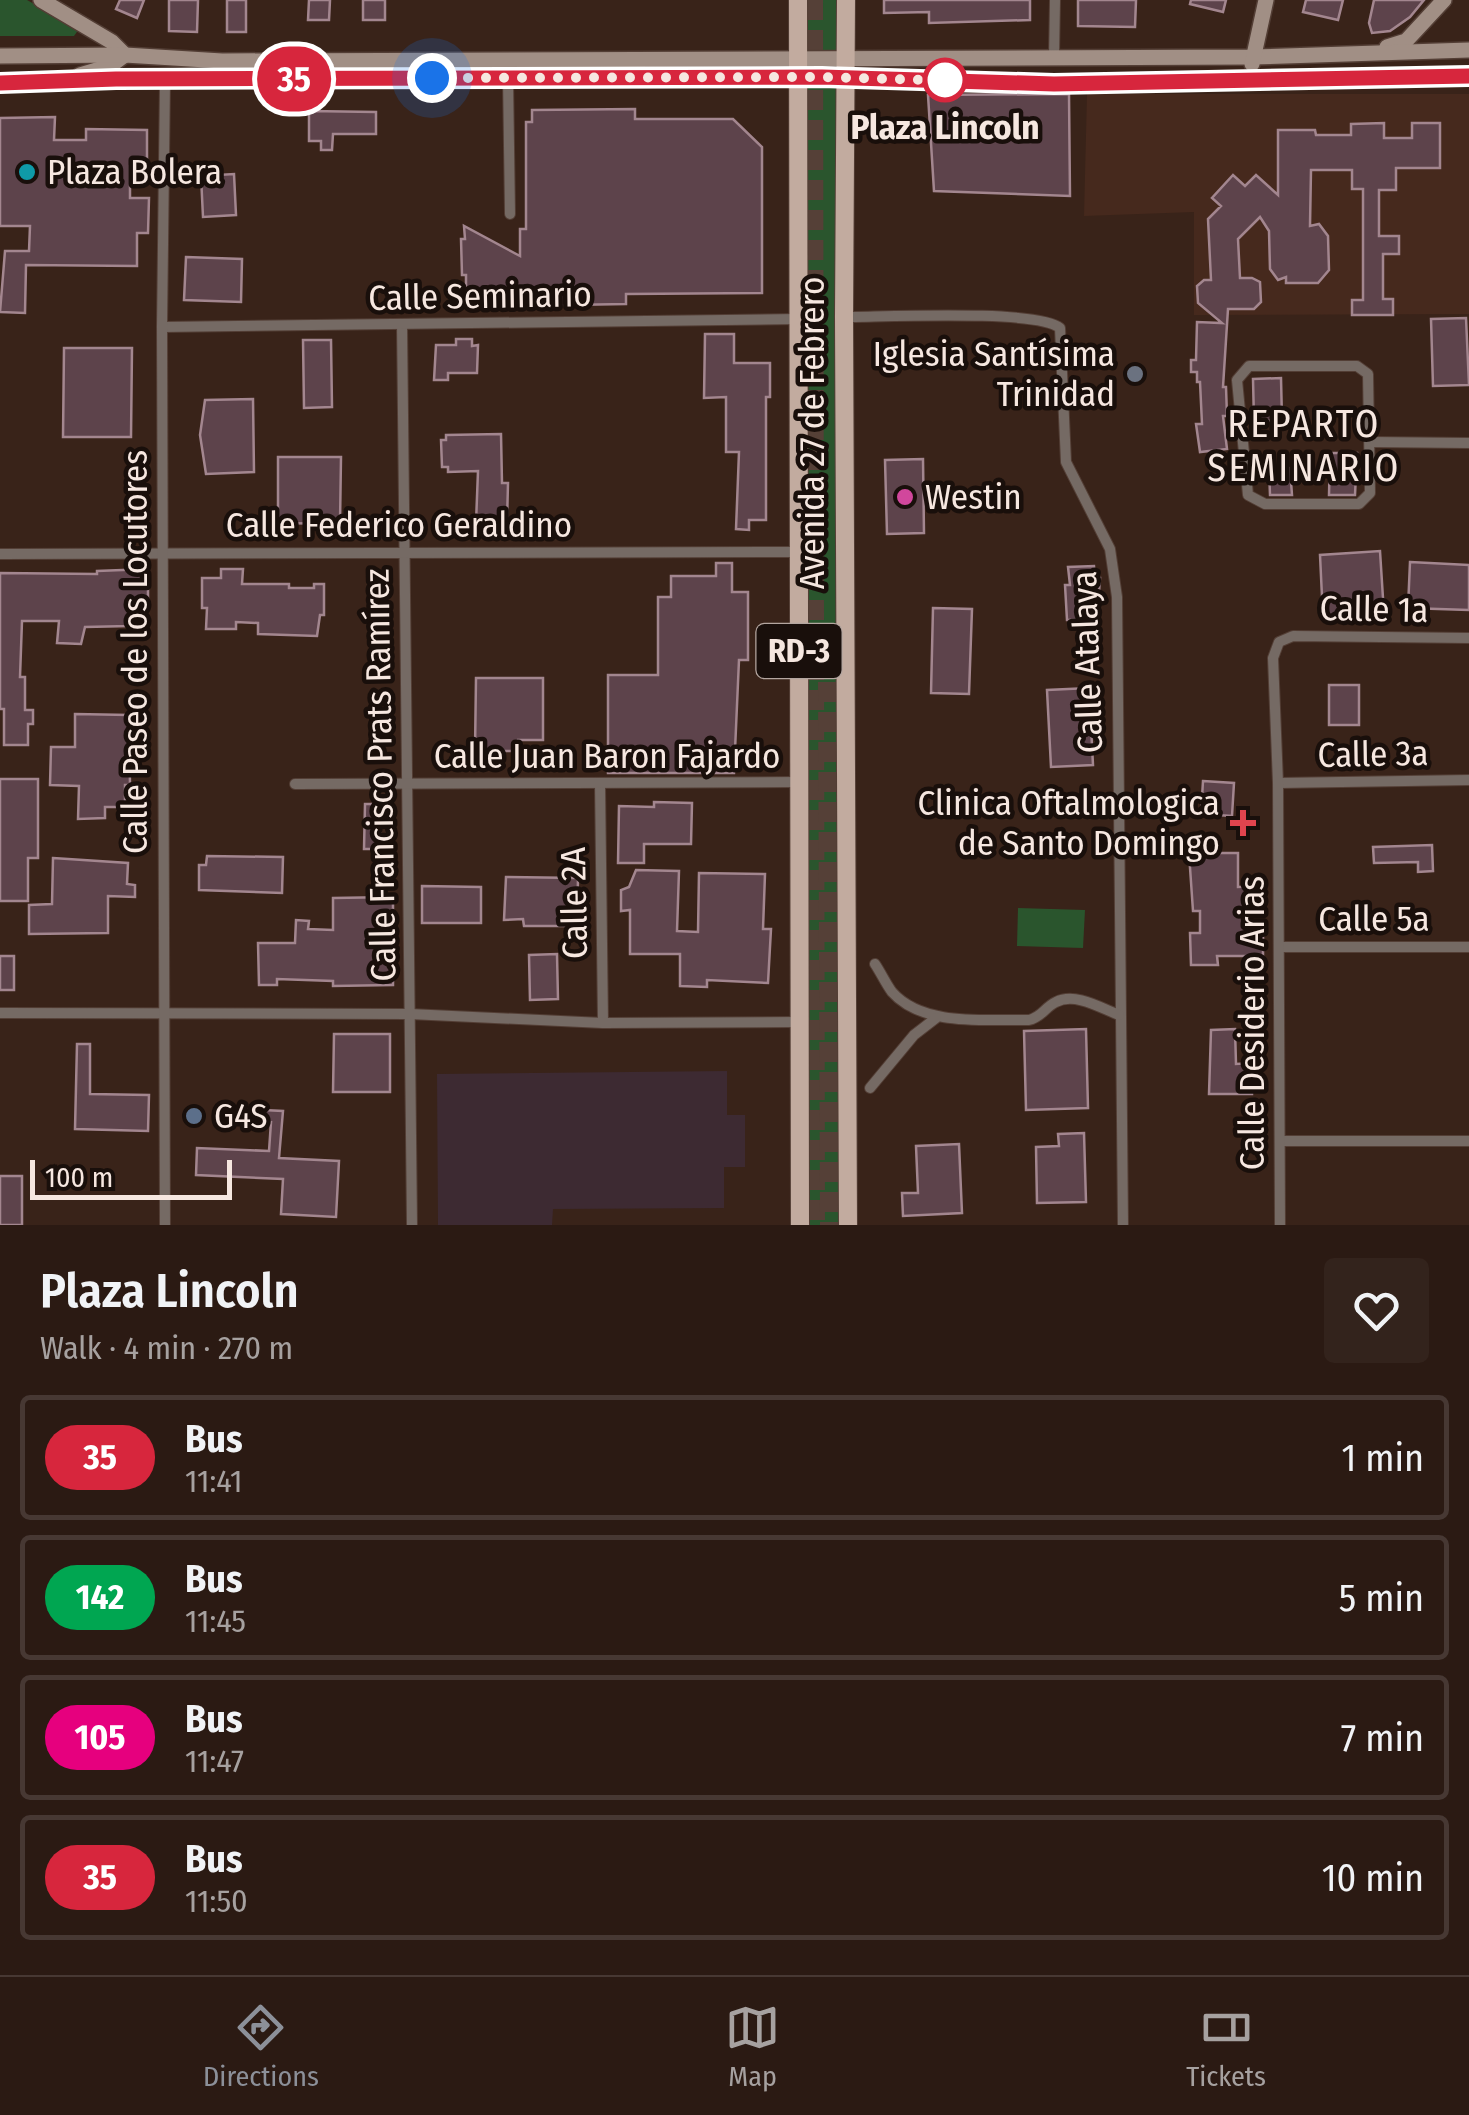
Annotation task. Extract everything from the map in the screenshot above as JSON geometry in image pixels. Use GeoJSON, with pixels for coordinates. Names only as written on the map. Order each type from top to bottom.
{"type":"FeatureCollection","features":[{"type":"Feature","properties":{"kind":"main road"},"geometry":{"type":"LineString","coordinates":[[41,0],[112,42],[125,55]]}},
{"type":"Feature","properties":{"kind":"main road","name":"Avenida 27 de Febrero"},"geometry":{"type":"LineString","coordinates":[[798,0],[800,1225]]}},
{"type":"Feature","properties":{"kind":"main road","name":"Avenida 27 de Febrero"},"geometry":{"type":"LineString","coordinates":[[846,0],[848,1225]]}},
{"type":"Feature","properties":{"kind":"main road"},"geometry":{"type":"LineString","coordinates":[[1248,78],[1266,0]]}},
{"type":"Feature","properties":{"kind":"main road"},"geometry":{"type":"LineString","coordinates":[[1370,51],[1406,41],[1444,0]]}},
{"type":"Feature","properties":{"kind":"main road"},"geometry":{"type":"LineString","coordinates":[[0,83],[508,78],[797,67],[846,58],[1253,58],[1469,50]]}},
{"type":"Feature","properties":{"kind":"main road"},"geometry":{"type":"LineString","coordinates":[[57,81],[110,66],[125,55]]}},
{"type":"Feature","properties":{"kind":"main road"},"geometry":{"type":"LineString","coordinates":[[0,56],[797,67],[846,77],[1054,84],[1469,76]]}},
{"type":"Feature","properties":{"kind":"street"},"geometry":{"type":"LineString","coordinates":[[1054,58],[1055,0]]}},
{"type":"Feature","properties":{"kind":"street"},"geometry":{"type":"LineString","coordinates":[[508,78],[510,214]]}},
{"type":"Feature","properties":{"kind":"street","name":"Calle Paseo de los Locutores"},"geometry":{"type":"LineString","coordinates":[[165,80],[165,1225]]}},
{"type":"Feature","properties":{"kind":"street","name":"Calle Atalaya"},"geometry":{"type":"LineString","coordinates":[[844,317],[1015,317],[1050,320],[1060,328],[1066,462],[1110,549],[1114,567],[1123,1225]]}},
{"type":"Feature","properties":{"kind":"street","name":"Calle Seminario"},"geometry":{"type":"LineString","coordinates":[[162,327],[798,319]]}},
{"type":"Feature","properties":{"kind":"street","name":"Calle Francisco Prats Ramírez"},"geometry":{"type":"LineString","coordinates":[[402,324],[412,1225]]}},
{"type":"Feature","properties":{"kind":"street"},"geometry":{"type":"LineString","coordinates":[[1249,366],[1364,369],[1368,374],[1371,442],[1370,493],[1359,504],[1265,504],[1255,500],[1245,489],[1236,380],[1249,366]]}},
{"type":"Feature","properties":{"kind":"street"},"geometry":{"type":"LineString","coordinates":[[1371,442],[1469,443]]}},
{"type":"Feature","properties":{"kind":"street","name":"Calle Federico Geraldino"},"geometry":{"type":"LineString","coordinates":[[0,554],[798,552]]}},
{"type":"Feature","properties":{"kind":"street","name":"Calle 1a"},"geometry":{"type":"LineString","coordinates":[[1279,642],[1293,636],[1469,638]]}},
{"type":"Feature","properties":{"kind":"street","name":"Calle Desiderio Arias"},"geometry":{"type":"LineString","coordinates":[[1279,642],[1273,658],[1278,783],[1280,1225]]}},
{"type":"Feature","properties":{"kind":"street","name":"Calle 3a"},"geometry":{"type":"LineString","coordinates":[[1278,783],[1469,780]]}},
{"type":"Feature","properties":{"kind":"street","name":"Calle Juan Baron Fajardo"},"geometry":{"type":"LineString","coordinates":[[295,784],[799,782]]}},
{"type":"Feature","properties":{"kind":"street","name":"Calle 2A"},"geometry":{"type":"LineString","coordinates":[[600,783],[603,1022]]}},
{"type":"Feature","properties":{"kind":"street","name":"Calle 5a"},"geometry":{"type":"LineString","coordinates":[[1278,947],[1469,947]]}},
{"type":"Feature","properties":{"kind":"street"},"geometry":{"type":"LineString","coordinates":[[875,964],[892,992],[912,1008],[936,1018],[1030,1020],[1040,1017],[1052,1003],[1069,998],[1120,1015]]}},
{"type":"Feature","properties":{"kind":"street"},"geometry":{"type":"LineString","coordinates":[[0,1013],[410,1014],[603,1022],[800,1022]]}},
{"type":"Feature","properties":{"kind":"street"},"geometry":{"type":"LineString","coordinates":[[870,1088],[914,1035],[936,1018]]}},
{"type":"Feature","properties":{"kind":"street"},"geometry":{"type":"LineString","coordinates":[[1280,1140],[1469,1141]]}},
{"type":"Feature","properties":{"kind":"shaded area"},"geometry":{"type":"Polygon","coordinates":[[[1087,94],[1469,94],[1469,314],[1194,315],[1194,212],[1084,216],[1087,94]]]}},
{"type":"Feature","properties":{"kind":"shaded area"},"geometry":{"type":"Polygon","coordinates":[[[727,1071],[727,1115],[745,1115],[745,1167],[724,1167],[724,1208],[553,1209],[552,1225],[438,1225],[437,1074],[727,1071]]]}},
{"type":"Feature","properties":{"kind":"green space"},"geometry":{"type":"Polygon","coordinates":[[[0,0],[27,0],[79,29],[74,36],[0,36],[0,0]]]}},
{"type":"Feature","properties":{"kind":"green space"},"geometry":{"type":"Polygon","coordinates":[[[802,0],[839,0],[843,1225],[805,1225],[802,0]]]}},
{"type":"Feature","properties":{"kind":"green space"},"geometry":{"type":"Polygon","coordinates":[[[1018,908],[1085,910],[1083,948],[1017,946],[1018,908]]]}},
{"type":"Feature","properties":{"kind":"building"},"geometry":{"type":"Polygon","coordinates":[[[120,0],[144,0],[137,18],[116,9],[120,0]]]}},
{"type":"Feature","properties":{"kind":"building"},"geometry":{"type":"Polygon","coordinates":[[[169,0],[198,0],[197,32],[169,31],[169,0]]]}},
{"type":"Feature","properties":{"kind":"building"},"geometry":{"type":"Polygon","coordinates":[[[227,0],[246,0],[246,32],[227,32],[227,0]]]}},
{"type":"Feature","properties":{"kind":"building"},"geometry":{"type":"Polygon","coordinates":[[[309,0],[330,0],[329,20],[308,20],[309,0]]]}},
{"type":"Feature","properties":{"kind":"building"},"geometry":{"type":"Polygon","coordinates":[[[363,0],[385,0],[385,20],[363,20],[363,0]]]}},
{"type":"Feature","properties":{"kind":"building"},"geometry":{"type":"Polygon","coordinates":[[[884,0],[1030,0],[1030,20],[929,23],[929,12],[884,13],[884,0]]]}},
{"type":"Feature","properties":{"kind":"building"},"geometry":{"type":"Polygon","coordinates":[[[1078,0],[1136,0],[1135,27],[1078,26],[1078,0]]]}},
{"type":"Feature","properties":{"kind":"building"},"geometry":{"type":"Polygon","coordinates":[[[1191,0],[1226,0],[1223,12],[1190,4],[1191,0]]]}},
{"type":"Feature","properties":{"kind":"building"},"geometry":{"type":"Polygon","coordinates":[[[1306,0],[1343,0],[1338,20],[1303,12],[1306,0]]]}},
{"type":"Feature","properties":{"kind":"building"},"geometry":{"type":"Polygon","coordinates":[[[1374,0],[1424,0],[1410,17],[1390,31],[1372,33],[1369,23],[1374,0]]]}},
{"type":"Feature","properties":{"kind":"building","name":"Plaza Lincoln"},"geometry":{"type":"Polygon","coordinates":[[[1069,94],[1070,196],[934,191],[928,95],[1069,94]]]}},
{"type":"Feature","properties":{"kind":"building"},"geometry":{"type":"Polygon","coordinates":[[[635,109],[635,119],[733,119],[762,147],[762,293],[626,294],[626,304],[510,306],[510,290],[466,291],[466,275],[462,275],[464,226],[520,256],[520,229],[526,229],[526,122],[532,122],[532,110],[635,109]]]}},
{"type":"Feature","properties":{"kind":"building"},"geometry":{"type":"Polygon","coordinates":[[[309,111],[376,112],[376,134],[333,134],[332,150],[321,150],[321,141],[309,141],[309,111]]]}},
{"type":"Feature","properties":{"kind":"building"},"geometry":{"type":"Polygon","coordinates":[[[55,117],[54,140],[86,140],[86,129],[147,130],[147,166],[130,166],[130,198],[149,198],[148,233],[137,233],[137,266],[26,265],[25,313],[0,312],[5,251],[29,251],[30,226],[0,226],[0,118],[55,117]]]}},
{"type":"Feature","properties":{"kind":"building"},"geometry":{"type":"Polygon","coordinates":[[[1384,123],[1384,138],[1412,138],[1412,123],[1440,123],[1440,168],[1396,168],[1396,190],[1379,190],[1379,236],[1399,236],[1399,254],[1383,254],[1383,299],[1393,299],[1393,315],[1352,315],[1352,300],[1363,300],[1363,189],[1352,189],[1352,170],[1311,170],[1310,226],[1319,224],[1328,236],[1329,270],[1318,283],[1286,283],[1286,277],[1278,280],[1270,269],[1269,231],[1260,217],[1238,239],[1240,278],[1260,282],[1261,302],[1254,309],[1228,309],[1223,387],[1227,449],[1200,452],[1196,424],[1202,424],[1200,382],[1197,372],[1191,372],[1191,360],[1196,360],[1197,322],[1222,323],[1198,303],[1197,286],[1211,280],[1208,219],[1221,206],[1212,198],[1233,175],[1245,186],[1256,175],[1278,195],[1278,130],[1351,135],[1351,124],[1384,123]]]}},
{"type":"Feature","properties":{"kind":"building"},"geometry":{"type":"Polygon","coordinates":[[[234,174],[236,215],[203,217],[201,176],[234,174]]]}},
{"type":"Feature","properties":{"kind":"building"},"geometry":{"type":"Polygon","coordinates":[[[186,257],[242,259],[241,302],[184,300],[186,257]]]}},
{"type":"Feature","properties":{"kind":"building"},"geometry":{"type":"Polygon","coordinates":[[[1466,318],[1469,385],[1433,386],[1431,319],[1466,318]]]}},
{"type":"Feature","properties":{"kind":"building"},"geometry":{"type":"Polygon","coordinates":[[[705,334],[734,334],[734,363],[770,363],[770,397],[766,397],[766,520],[749,520],[749,530],[736,529],[739,452],[726,452],[726,397],[704,398],[705,334]]]}},
{"type":"Feature","properties":{"kind":"building"},"geometry":{"type":"Polygon","coordinates":[[[456,339],[472,339],[472,346],[478,345],[477,373],[448,373],[448,380],[434,380],[436,345],[456,345],[456,339]]]}},
{"type":"Feature","properties":{"kind":"building"},"geometry":{"type":"Polygon","coordinates":[[[303,340],[331,340],[332,407],[304,408],[303,340]]]}},
{"type":"Feature","properties":{"kind":"building"},"geometry":{"type":"Polygon","coordinates":[[[64,348],[132,348],[131,437],[63,437],[64,348]]]}},
{"type":"Feature","properties":{"kind":"building"},"geometry":{"type":"Polygon","coordinates":[[[1281,378],[1282,420],[1254,421],[1253,379],[1281,378]]]}},
{"type":"Feature","properties":{"kind":"building"},"geometry":{"type":"Polygon","coordinates":[[[253,399],[254,472],[206,474],[200,435],[205,400],[253,399]]]}},
{"type":"Feature","properties":{"kind":"building"},"geometry":{"type":"Polygon","coordinates":[[[501,434],[502,483],[508,483],[507,523],[476,523],[478,471],[448,472],[448,467],[442,467],[441,440],[446,440],[446,435],[501,434]]]}},
{"type":"Feature","properties":{"kind":"building"},"geometry":{"type":"Polygon","coordinates":[[[1330,453],[1357,453],[1355,495],[1329,495],[1330,453]]]}},
{"type":"Feature","properties":{"kind":"building"},"geometry":{"type":"Polygon","coordinates":[[[278,457],[341,457],[340,524],[278,523],[278,457]]]}},
{"type":"Feature","properties":{"kind":"building","name":"Westin"},"geometry":{"type":"Polygon","coordinates":[[[923,459],[924,533],[887,534],[885,460],[923,459]]]}},
{"type":"Feature","properties":{"kind":"building"},"geometry":{"type":"Polygon","coordinates":[[[1290,468],[1292,495],[1270,495],[1269,469],[1290,468]]]}},
{"type":"Feature","properties":{"kind":"building"},"geometry":{"type":"Polygon","coordinates":[[[1380,551],[1384,614],[1323,618],[1320,555],[1380,551]]]}},
{"type":"Feature","properties":{"kind":"building"},"geometry":{"type":"Polygon","coordinates":[[[1410,562],[1469,565],[1469,610],[1408,608],[1410,562]]]}},
{"type":"Feature","properties":{"kind":"building"},"geometry":{"type":"Polygon","coordinates":[[[716,563],[732,563],[732,592],[748,592],[748,660],[739,660],[734,773],[608,773],[608,675],[658,675],[658,597],[671,597],[671,576],[716,576],[716,563]]]}},
{"type":"Feature","properties":{"kind":"building"},"geometry":{"type":"Polygon","coordinates":[[[1094,566],[1095,578],[1100,578],[1097,620],[1067,620],[1068,567],[1094,566]]]}},
{"type":"Feature","properties":{"kind":"building"},"geometry":{"type":"Polygon","coordinates":[[[148,569],[148,607],[128,608],[129,626],[85,627],[81,644],[57,643],[59,621],[22,621],[20,677],[25,677],[25,710],[33,710],[33,724],[28,724],[28,745],[4,745],[4,709],[0,709],[0,573],[97,574],[148,569]]]}},
{"type":"Feature","properties":{"kind":"building"},"geometry":{"type":"Polygon","coordinates":[[[221,569],[243,569],[242,584],[314,588],[314,584],[324,584],[324,615],[320,615],[317,636],[258,634],[258,623],[236,622],[236,629],[206,629],[202,578],[221,578],[221,569]]]}},
{"type":"Feature","properties":{"kind":"building"},"geometry":{"type":"Polygon","coordinates":[[[933,608],[972,609],[969,694],[931,693],[933,608]]]}},
{"type":"Feature","properties":{"kind":"building"},"geometry":{"type":"Polygon","coordinates":[[[476,678],[543,678],[543,740],[518,740],[515,751],[475,751],[476,678]]]}},
{"type":"Feature","properties":{"kind":"building"},"geometry":{"type":"Polygon","coordinates":[[[1329,685],[1359,685],[1359,725],[1329,725],[1329,685]]]}},
{"type":"Feature","properties":{"kind":"building"},"geometry":{"type":"Polygon","coordinates":[[[1089,688],[1093,765],[1051,767],[1047,690],[1089,688]]]}},
{"type":"Feature","properties":{"kind":"building"},"geometry":{"type":"Polygon","coordinates":[[[75,714],[129,715],[130,785],[125,785],[125,807],[105,807],[105,818],[78,819],[79,786],[50,785],[51,747],[75,747],[75,714]]]}},
{"type":"Feature","properties":{"kind":"building"},"geometry":{"type":"Polygon","coordinates":[[[0,779],[38,779],[38,858],[28,858],[28,901],[0,901],[0,779]]]}},
{"type":"Feature","properties":{"kind":"building"},"geometry":{"type":"Polygon","coordinates":[[[1203,781],[1234,783],[1232,816],[1201,814],[1203,781]]]}},
{"type":"Feature","properties":{"kind":"building"},"geometry":{"type":"Polygon","coordinates":[[[654,802],[692,803],[691,844],[644,844],[644,863],[618,863],[619,806],[654,807],[654,802]]]}},
{"type":"Feature","properties":{"kind":"building"},"geometry":{"type":"Polygon","coordinates":[[[365,804],[380,804],[380,849],[364,849],[365,804]]]}},
{"type":"Feature","properties":{"kind":"building"},"geometry":{"type":"Polygon","coordinates":[[[1432,845],[1433,871],[1418,872],[1418,862],[1374,863],[1373,847],[1432,845]]]}},
{"type":"Feature","properties":{"kind":"building"},"geometry":{"type":"Polygon","coordinates":[[[1189,853],[1238,853],[1238,887],[1261,886],[1261,896],[1244,897],[1245,936],[1263,936],[1263,956],[1217,956],[1218,965],[1191,965],[1190,933],[1200,933],[1200,911],[1193,911],[1189,853]]]}},
{"type":"Feature","properties":{"kind":"building"},"geometry":{"type":"Polygon","coordinates":[[[207,856],[283,857],[282,893],[199,890],[199,865],[206,865],[207,856]]]}},
{"type":"Feature","properties":{"kind":"building"},"geometry":{"type":"Polygon","coordinates":[[[53,858],[128,863],[127,884],[135,885],[135,897],[108,896],[108,933],[29,934],[29,905],[52,904],[53,858]]]}},
{"type":"Feature","properties":{"kind":"building"},"geometry":{"type":"Polygon","coordinates":[[[636,870],[679,871],[677,931],[698,932],[699,873],[765,874],[763,929],[771,929],[768,983],[707,980],[707,987],[680,986],[680,954],[630,954],[630,910],[621,911],[621,890],[629,887],[636,870]]]}},
{"type":"Feature","properties":{"kind":"building"},"geometry":{"type":"Polygon","coordinates":[[[506,877],[578,878],[577,926],[524,926],[523,919],[504,920],[506,877]]]}},
{"type":"Feature","properties":{"kind":"building"},"geometry":{"type":"Polygon","coordinates":[[[422,886],[481,887],[481,923],[422,923],[422,886]]]}},
{"type":"Feature","properties":{"kind":"building"},"geometry":{"type":"Polygon","coordinates":[[[393,897],[393,985],[333,986],[333,981],[277,979],[277,985],[259,985],[258,943],[295,943],[296,920],[309,921],[308,929],[333,930],[333,898],[393,897]]]}},
{"type":"Feature","properties":{"kind":"building"},"geometry":{"type":"Polygon","coordinates":[[[557,954],[558,999],[530,1000],[529,955],[557,954]]]}},
{"type":"Feature","properties":{"kind":"building"},"geometry":{"type":"Polygon","coordinates":[[[0,956],[14,956],[14,990],[0,990],[0,956]]]}},
{"type":"Feature","properties":{"kind":"building"},"geometry":{"type":"Polygon","coordinates":[[[1086,1029],[1088,1108],[1026,1110],[1024,1031],[1086,1029]]]}},
{"type":"Feature","properties":{"kind":"building"},"geometry":{"type":"Polygon","coordinates":[[[1235,1029],[1236,1064],[1252,1063],[1252,1094],[1209,1094],[1211,1030],[1235,1029]]]}},
{"type":"Feature","properties":{"kind":"building"},"geometry":{"type":"Polygon","coordinates":[[[334,1034],[390,1034],[390,1092],[333,1092],[334,1034]]]}},
{"type":"Feature","properties":{"kind":"building"},"geometry":{"type":"Polygon","coordinates":[[[77,1044],[90,1044],[90,1094],[149,1095],[148,1131],[75,1129],[77,1044]]]}},
{"type":"Feature","properties":{"kind":"building"},"geometry":{"type":"Polygon","coordinates":[[[263,1110],[283,1111],[279,1158],[339,1161],[336,1217],[281,1214],[283,1179],[196,1175],[197,1148],[269,1151],[271,1122],[262,1121],[263,1110]]]}},
{"type":"Feature","properties":{"kind":"building"},"geometry":{"type":"Polygon","coordinates":[[[1084,1133],[1086,1202],[1037,1203],[1036,1147],[1059,1146],[1058,1134],[1084,1133]]]}},
{"type":"Feature","properties":{"kind":"building"},"geometry":{"type":"Polygon","coordinates":[[[959,1144],[962,1213],[903,1216],[902,1193],[918,1193],[916,1146],[959,1144]]]}},
{"type":"Feature","properties":{"kind":"building"},"geometry":{"type":"Polygon","coordinates":[[[0,1176],[22,1176],[22,1225],[0,1225],[0,1176]]]}},
{"type":"Feature","properties":{"kind":"tunnel"},"geometry":{"type":"LineString","coordinates":[[813,0],[815,1225]]}},
{"type":"Feature","properties":{"kind":"tunnel"},"geometry":{"type":"LineString","coordinates":[[828,682],[830,1225]]}},
{"type":"Feature","properties":{"kind":"bus line","name":"35"},"geometry":{"type":"LineString","coordinates":[[0,83],[116,79],[822,77],[1054,84],[1469,76]]}},
{"type":"Feature","properties":{"kind":"place","name":"Plaza Lincoln"},"geometry":{"type":"Point","coordinates":[945,80]}},
{"type":"Feature","properties":{"kind":"place","name":"Plaza Bolera"},"geometry":{"type":"Point","coordinates":[27,172]}},
{"type":"Feature","properties":{"kind":"place","name":"Iglesia Santísima Trinidad"},"geometry":{"type":"Point","coordinates":[1135,374]}},
{"type":"Feature","properties":{"kind":"place","name":"Westin"},"geometry":{"type":"Point","coordinates":[905,497]}},
{"type":"Feature","properties":{"kind":"place","name":"Clinica Oftalmologica de Santo Domingo"},"geometry":{"type":"Point","coordinates":[1243,823]}},
{"type":"Feature","properties":{"kind":"place","name":"G4S"},"geometry":{"type":"Point","coordinates":[194,1116]}},
{"type":"Feature","properties":{"kind":"district","name":"REPARTO SEMINARIO"},"geometry":{"type":"Point","coordinates":[1304,446]}},
{"type":"Feature","properties":{"kind":"route"},"geometry":{"type":"LineString","coordinates":[[432,78],[822,77],[958,81],[945,80]]}}]}
